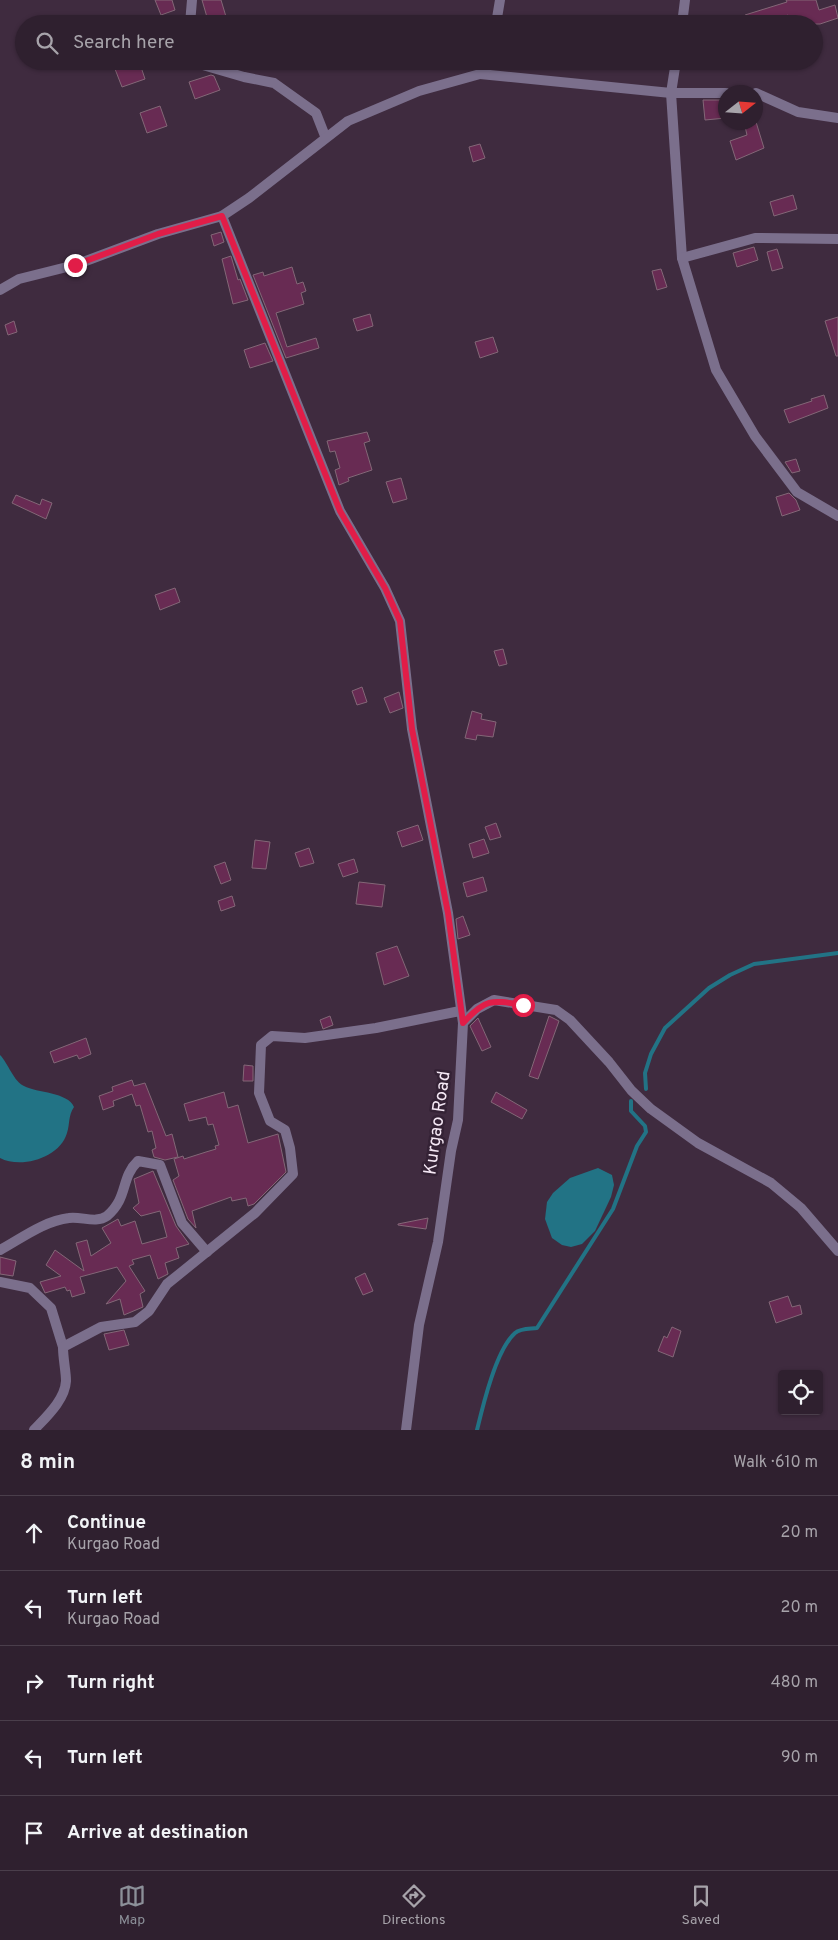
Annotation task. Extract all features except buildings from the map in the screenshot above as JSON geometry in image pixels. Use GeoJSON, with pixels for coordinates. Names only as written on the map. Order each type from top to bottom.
{"type":"FeatureCollection","features":[{"type":"Feature","properties":{"kind":"street"},"geometry":{"type":"LineString","coordinates":[[191,15],[192,0]]}},
{"type":"Feature","properties":{"kind":"street"},"geometry":{"type":"LineString","coordinates":[[498,15],[500,0]]}},
{"type":"Feature","properties":{"kind":"street"},"geometry":{"type":"LineString","coordinates":[[683,15],[685,0]]}},
{"type":"Feature","properties":{"kind":"street"},"geometry":{"type":"LineString","coordinates":[[220,70],[274,83],[316,113],[325,136]]}},
{"type":"Feature","properties":{"kind":"street"},"geometry":{"type":"LineString","coordinates":[[0,290],[19,279],[75,265],[158,234],[222,216],[249,198],[325,136],[348,121],[419,91],[480,74],[486,70]]}},
{"type":"Feature","properties":{"kind":"street"},"geometry":{"type":"LineString","coordinates":[[675,70],[671,93],[682,258],[716,370],[755,436],[797,492],[838,516]]}},
{"type":"Feature","properties":{"kind":"street"},"geometry":{"type":"LineString","coordinates":[[480,74],[671,93],[718,93]]}},
{"type":"Feature","properties":{"kind":"street"},"geometry":{"type":"LineString","coordinates":[[763,96],[798,112],[838,118]]}},
{"type":"Feature","properties":{"kind":"street","name":"Kurgao Road"},"geometry":{"type":"LineString","coordinates":[[222,216],[340,511],[385,588],[400,621],[412,729],[448,913],[463,1023],[458,1120],[451,1151],[438,1242],[419,1325],[406,1430]]}},
{"type":"Feature","properties":{"kind":"street"},"geometry":{"type":"LineString","coordinates":[[682,258],[755,238],[838,239]]}},
{"type":"Feature","properties":{"kind":"street"},"geometry":{"type":"LineString","coordinates":[[463,1023],[477,1009],[494,1000],[556,1010],[570,1020],[609,1062],[631,1090],[651,1109],[698,1143],[771,1183],[801,1208],[838,1251]]}},
{"type":"Feature","properties":{"kind":"street"},"geometry":{"type":"LineString","coordinates":[[63,1346],[101,1327],[135,1322],[149,1311],[167,1284],[255,1213],[293,1174],[290,1148],[285,1130],[270,1121],[259,1093],[261,1045],[272,1036],[305,1038],[376,1028],[460,1011]]}},
{"type":"Feature","properties":{"kind":"street"},"geometry":{"type":"LineString","coordinates":[[0,1250],[44,1225],[71,1218],[88,1220],[106,1217],[123,1196],[129,1170],[138,1161],[160,1166],[182,1223],[207,1252]]}},
{"type":"Feature","properties":{"kind":"street"},"geometry":{"type":"LineString","coordinates":[[0,1282],[30,1288],[51,1308],[63,1346],[62,1363],[66,1382],[62,1396],[34,1430]]}},
{"type":"Feature","properties":{"kind":"water"},"geometry":{"type":"Polygon","coordinates":[[[0,1055],[20,1084],[65,1098],[74,1107],[63,1142],[57,1149],[39,1159],[29,1162],[18,1162],[0,1158],[0,1055]]]}},
{"type":"Feature","properties":{"kind":"water"},"geometry":{"type":"Polygon","coordinates":[[[598,1168],[612,1175],[614,1185],[611,1197],[595,1231],[582,1244],[571,1247],[562,1245],[552,1238],[545,1219],[547,1202],[553,1193],[570,1178],[598,1168]]]}},
{"type":"Feature","properties":{"kind":"waterway"},"geometry":{"type":"LineString","coordinates":[[646,1089],[645,1073],[651,1054],[665,1028],[709,988],[730,975],[754,964],[838,953]]}},
{"type":"Feature","properties":{"kind":"waterway"},"geometry":{"type":"LineString","coordinates":[[477,1430],[491,1378],[508,1341],[517,1331],[537,1328],[613,1209],[637,1146],[646,1132],[645,1126],[631,1111],[631,1101]]}},
{"type":"Feature","properties":{"kind":"route"},"geometry":{"type":"LineString","coordinates":[[75,265],[158,234],[200,224],[222,216],[289,388],[340,511],[385,588],[400,621],[412,729],[448,913],[463,1023],[477,1009],[494,1000],[523,1005]]}}]}
